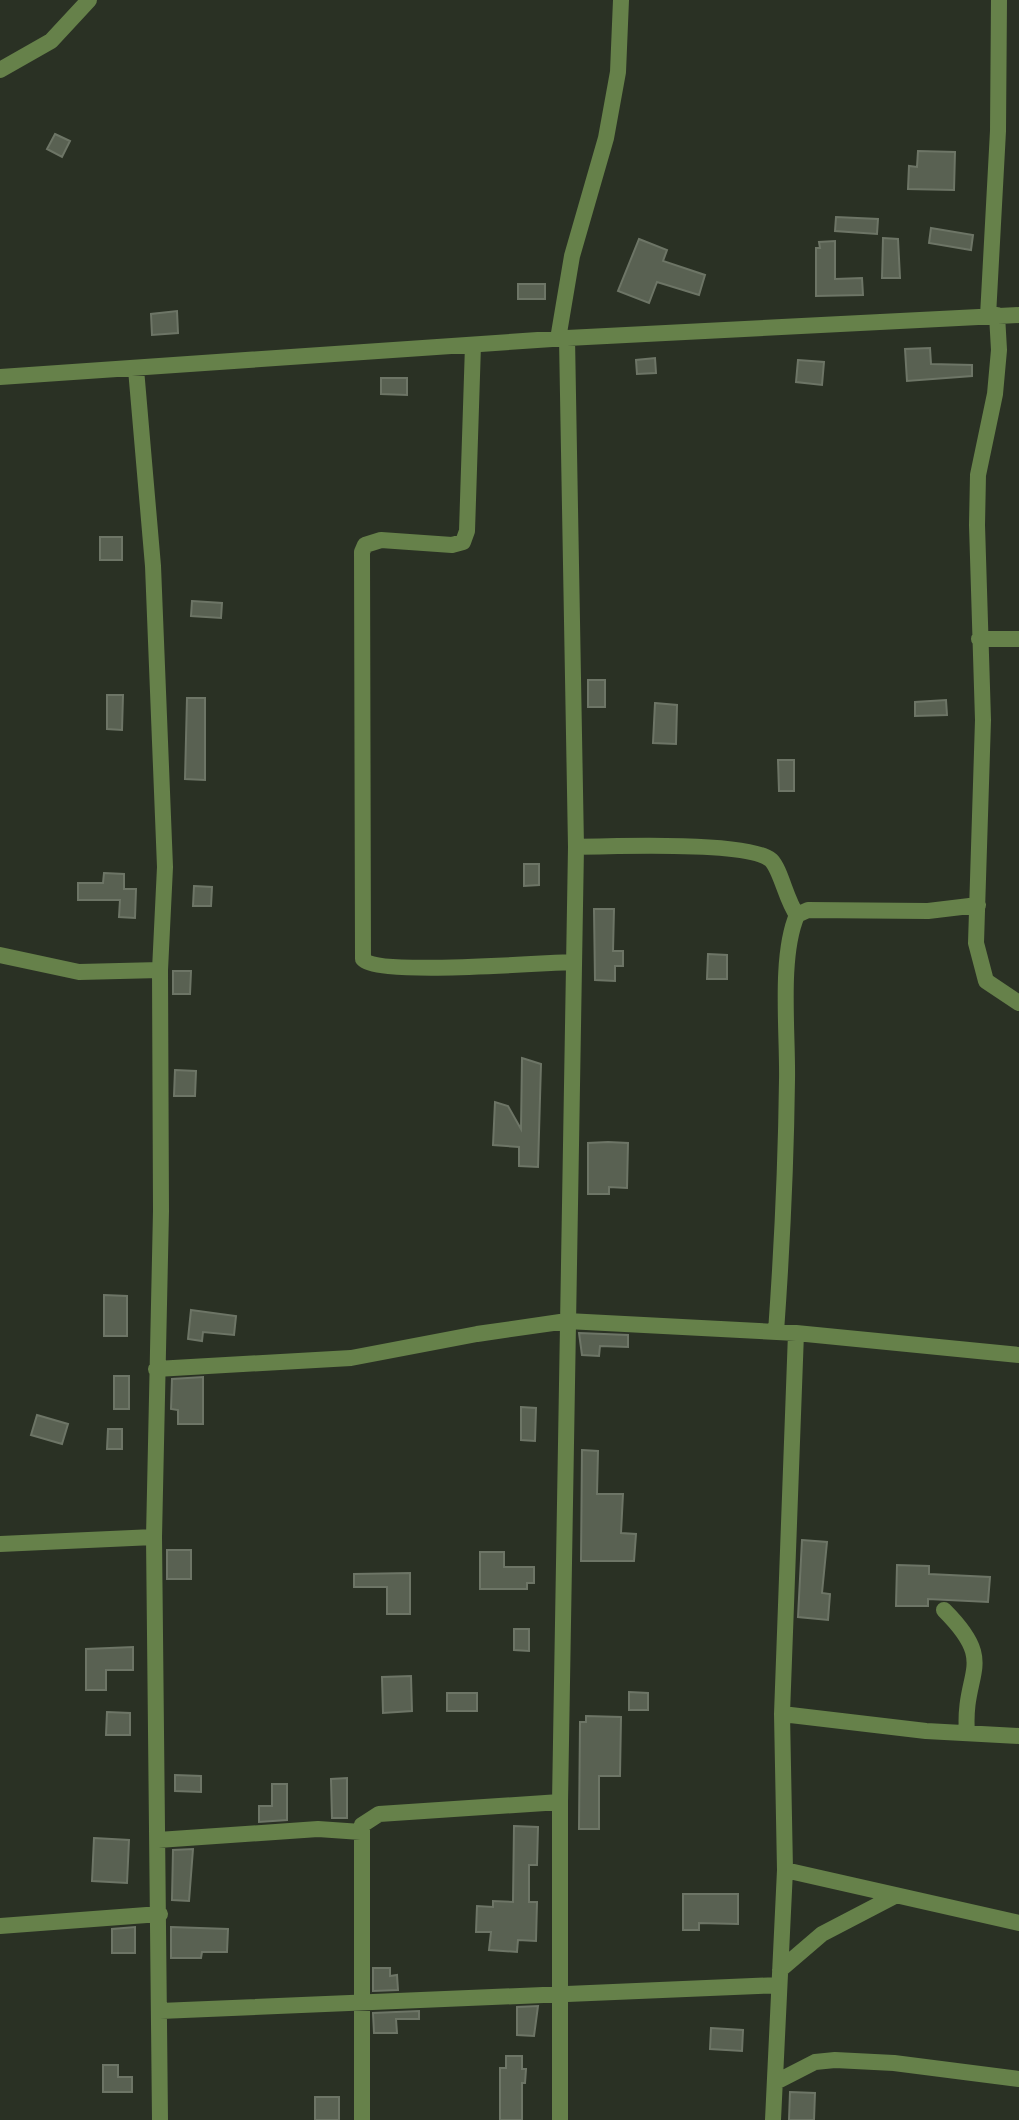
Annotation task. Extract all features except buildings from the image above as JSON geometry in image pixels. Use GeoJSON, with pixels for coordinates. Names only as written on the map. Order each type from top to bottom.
{"type":"FeatureCollection","features":[{"type":"Feature","properties":{"kind":"street"},"geometry":{"type":"LineString","coordinates":[[0,70],[51,41],[89,0]]}},
{"type":"Feature","properties":{"kind":"street"},"geometry":{"type":"LineString","coordinates":[[560,2120],[560,1802],[576,847],[562,338],[572,256],[611,112],[618,72],[621,0]]}},
{"type":"Feature","properties":{"kind":"street"},"geometry":{"type":"LineString","coordinates":[[999,0],[992,316],[999,350],[995,394],[978,475],[983,720],[976,943],[979,967],[986,981],[1019,1003]]}},
{"type":"Feature","properties":{"kind":"street"},"geometry":{"type":"LineString","coordinates":[[0,377],[562,338],[1019,315]]}},
{"type":"Feature","properties":{"kind":"street"},"geometry":{"type":"LineString","coordinates":[[473,345],[467,531],[463,542],[452,545],[381,540],[365,545],[362,552],[363,959],[376,967],[428,968],[572,962]]}},
{"type":"Feature","properties":{"kind":"street"},"geometry":{"type":"LineString","coordinates":[[136,369],[153,566],[165,867],[160,970],[161,1211],[154,1537],[160,2120]]}},
{"type":"Feature","properties":{"kind":"street"},"geometry":{"type":"LineString","coordinates":[[979,639],[1019,639]]}},
{"type":"Feature","properties":{"kind":"street"},"geometry":{"type":"LineString","coordinates":[[576,847],[712,848],[769,858],[797,915]]}},
{"type":"Feature","properties":{"kind":"street"},"geometry":{"type":"LineString","coordinates":[[776,1332],[786,1120],[788,970],[791,929],[797,915],[808,910],[928,911],[978,905]]}},
{"type":"Feature","properties":{"kind":"street"},"geometry":{"type":"LineString","coordinates":[[0,955],[79,972],[160,970]]}},
{"type":"Feature","properties":{"kind":"street"},"geometry":{"type":"LineString","coordinates":[[156,1369],[351,1358],[567,1321],[796,1333],[1019,1355]]}},
{"type":"Feature","properties":{"kind":"street"},"geometry":{"type":"LineString","coordinates":[[773,2120],[785,1870],[782,1714],[796,1333]]}},
{"type":"Feature","properties":{"kind":"street"},"geometry":{"type":"LineString","coordinates":[[0,1544],[154,1537]]}},
{"type":"Feature","properties":{"kind":"street"},"geometry":{"type":"LineString","coordinates":[[944,1610],[961,1628],[975,1651],[966,1706],[967,1733]]}},
{"type":"Feature","properties":{"kind":"street"},"geometry":{"type":"LineString","coordinates":[[782,1714],[1019,1736]]}},
{"type":"Feature","properties":{"kind":"street"},"geometry":{"type":"LineString","coordinates":[[362,2120],[361,1832],[369,1817],[560,1802]]}},
{"type":"Feature","properties":{"kind":"street"},"geometry":{"type":"LineString","coordinates":[[158,1840],[318,1829],[361,1832]]}},
{"type":"Feature","properties":{"kind":"street"},"geometry":{"type":"LineString","coordinates":[[785,1870],[893,1897],[1019,1923]]}},
{"type":"Feature","properties":{"kind":"street"},"geometry":{"type":"LineString","coordinates":[[160,2011],[561,1994],[780,1978],[822,1934],[893,1897]]}},
{"type":"Feature","properties":{"kind":"street"},"geometry":{"type":"LineString","coordinates":[[0,1926],[160,1914]]}},
{"type":"Feature","properties":{"kind":"street"},"geometry":{"type":"LineString","coordinates":[[776,2082],[807,2065],[835,2060],[894,2063],[1019,2079]]}}]}
